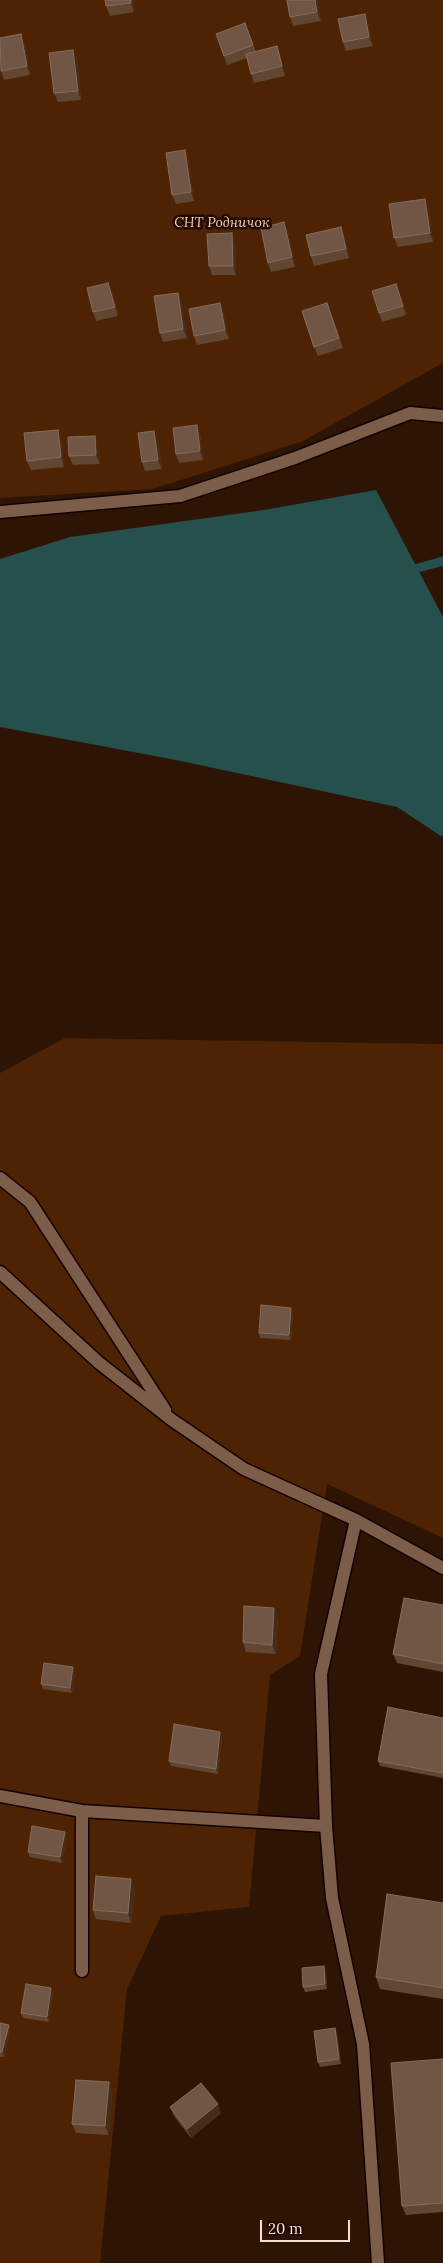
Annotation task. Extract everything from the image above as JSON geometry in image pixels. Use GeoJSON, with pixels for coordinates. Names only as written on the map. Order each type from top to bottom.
{"type":"FeatureCollection","features":[{"type":"Feature","properties":{"kind":"street"},"geometry":{"type":"LineString","coordinates":[[0,512],[180,496],[295,458],[410,413],[443,416]]}},
{"type":"Feature","properties":{"kind":"street"},"geometry":{"type":"LineString","coordinates":[[0,1178],[30,1202],[172,1420]]}},
{"type":"Feature","properties":{"kind":"street"},"geometry":{"type":"LineString","coordinates":[[0,1272],[98,1362],[172,1420],[244,1469],[356,1520],[443,1568]]}},
{"type":"Feature","properties":{"kind":"street"},"geometry":{"type":"LineString","coordinates":[[356,1520],[321,1674],[326,1826],[332,1898],[363,2044],[378,2263]]}},
{"type":"Feature","properties":{"kind":"street"},"geometry":{"type":"LineString","coordinates":[[0,1796],[82,1811],[326,1826]]}},
{"type":"Feature","properties":{"kind":"street"},"geometry":{"type":"LineString","coordinates":[[82,1811],[82,1971]]}},
{"type":"Feature","properties":{"kind":"green space","name":"СНТ Родничок"},"geometry":{"type":"Polygon","coordinates":[[[0,0],[443,0],[443,363],[303,441],[153,489],[0,498],[0,0]]]}},
{"type":"Feature","properties":{"kind":"green space"},"geometry":{"type":"Polygon","coordinates":[[[65,1038],[443,1044],[443,1538],[327,1484],[300,1656],[270,1675],[249,1907],[161,1916],[127,1989],[100,2263],[0,2263],[0,1073],[65,1038]]]}},
{"type":"Feature","properties":{"kind":"water"},"geometry":{"type":"Polygon","coordinates":[[[376,490],[443,617],[443,835],[441,836],[397,807],[176,760],[0,727],[0,559],[70,537],[264,510],[376,490]]]}},
{"type":"Feature","properties":{"kind":"building"},"geometry":{"type":"Polygon","coordinates":[[[105,0],[131,0],[131,3],[106,6],[105,0]]]}},
{"type":"Feature","properties":{"kind":"building"},"geometry":{"type":"Polygon","coordinates":[[[287,0],[315,0],[317,12],[290,17],[287,0]]]}},
{"type":"Feature","properties":{"kind":"building"},"geometry":{"type":"Polygon","coordinates":[[[365,14],[369,37],[343,42],[338,19],[365,14]]]}},
{"type":"Feature","properties":{"kind":"building"},"geometry":{"type":"Polygon","coordinates":[[[245,23],[253,45],[224,56],[216,34],[245,23]]]}},
{"type":"Feature","properties":{"kind":"building"},"geometry":{"type":"Polygon","coordinates":[[[21,34],[27,66],[1,71],[0,38],[21,34]]]}},
{"type":"Feature","properties":{"kind":"building"},"geometry":{"type":"Polygon","coordinates":[[[277,46],[282,66],[251,74],[246,54],[277,46]]]}},
{"type":"Feature","properties":{"kind":"building"},"geometry":{"type":"Polygon","coordinates":[[[73,50],[78,91],[54,93],[49,53],[73,50]]]}},
{"type":"Feature","properties":{"kind":"building"},"geometry":{"type":"Polygon","coordinates":[[[185,150],[191,192],[172,195],[166,153],[185,150]]]}},
{"type":"Feature","properties":{"kind":"building"},"geometry":{"type":"Polygon","coordinates":[[[425,199],[430,233],[394,238],[389,204],[425,199]]]}},
{"type":"Feature","properties":{"kind":"building"},"geometry":{"type":"Polygon","coordinates":[[[284,222],[292,257],[268,263],[261,228],[284,222]]]}},
{"type":"Feature","properties":{"kind":"building"},"geometry":{"type":"Polygon","coordinates":[[[341,227],[346,249],[311,256],[306,235],[341,227]]]}},
{"type":"Feature","properties":{"kind":"building"},"geometry":{"type":"Polygon","coordinates":[[[232,233],[233,266],[209,266],[207,234],[232,233]]]}},
{"type":"Feature","properties":{"kind":"building"},"geometry":{"type":"Polygon","coordinates":[[[108,283],[115,307],[93,312],[87,288],[108,283]]]}},
{"type":"Feature","properties":{"kind":"building"},"geometry":{"type":"Polygon","coordinates":[[[396,284],[403,306],[379,313],[372,291],[396,284]]]}},
{"type":"Feature","properties":{"kind":"building"},"geometry":{"type":"Polygon","coordinates":[[[178,293],[183,329],[160,333],[154,296],[178,293]]]}},
{"type":"Feature","properties":{"kind":"building"},"geometry":{"type":"Polygon","coordinates":[[[220,303],[225,330],[194,336],[189,309],[220,303]]]}},
{"type":"Feature","properties":{"kind":"building"},"geometry":{"type":"Polygon","coordinates":[[[327,303],[339,338],[314,347],[302,311],[327,303]]]}},
{"type":"Feature","properties":{"kind":"building"},"geometry":{"type":"Polygon","coordinates":[[[197,425],[200,451],[176,454],[173,428],[197,425]]]}},
{"type":"Feature","properties":{"kind":"building"},"geometry":{"type":"Polygon","coordinates":[[[58,430],[61,457],[27,461],[24,433],[58,430]]]}},
{"type":"Feature","properties":{"kind":"building"},"geometry":{"type":"Polygon","coordinates":[[[154,431],[158,460],[142,462],[138,433],[154,431]]]}},
{"type":"Feature","properties":{"kind":"building"},"geometry":{"type":"Polygon","coordinates":[[[95,436],[96,455],[69,456],[68,437],[95,436]]]}},
{"type":"Feature","properties":{"kind":"building"},"geometry":{"type":"Polygon","coordinates":[[[261,1305],[291,1308],[289,1335],[259,1333],[261,1305]]]}},
{"type":"Feature","properties":{"kind":"building"},"geometry":{"type":"Polygon","coordinates":[[[404,1598],[443,1605],[443,1664],[393,1654],[404,1598]]]}},
{"type":"Feature","properties":{"kind":"building"},"geometry":{"type":"Polygon","coordinates":[[[244,1606],[274,1608],[272,1645],[243,1642],[244,1606]]]}},
{"type":"Feature","properties":{"kind":"building"},"geometry":{"type":"Polygon","coordinates":[[[44,1663],[73,1667],[70,1688],[41,1684],[44,1663]]]}},
{"type":"Feature","properties":{"kind":"building"},"geometry":{"type":"Polygon","coordinates":[[[388,1707],[443,1718],[443,1773],[378,1761],[388,1707]]]}},
{"type":"Feature","properties":{"kind":"building"},"geometry":{"type":"Polygon","coordinates":[[[174,1724],[220,1732],[216,1769],[169,1761],[174,1724]]]}},
{"type":"Feature","properties":{"kind":"building"},"geometry":{"type":"Polygon","coordinates":[[[32,1826],[65,1832],[60,1857],[28,1852],[32,1826]]]}},
{"type":"Feature","properties":{"kind":"building"},"geometry":{"type":"Polygon","coordinates":[[[96,1876],[131,1879],[128,1913],[93,1910],[96,1876]]]}},
{"type":"Feature","properties":{"kind":"building"},"geometry":{"type":"Polygon","coordinates":[[[387,1894],[443,1903],[443,1988],[376,1977],[387,1894]]]}},
{"type":"Feature","properties":{"kind":"building"},"geometry":{"type":"Polygon","coordinates":[[[324,1966],[325,1984],[303,1987],[302,1968],[324,1966]]]}},
{"type":"Feature","properties":{"kind":"building"},"geometry":{"type":"Polygon","coordinates":[[[26,1984],[51,1988],[47,2017],[21,2013],[26,1984]]]}},
{"type":"Feature","properties":{"kind":"building"},"geometry":{"type":"Polygon","coordinates":[[[0,2023],[9,2025],[2,2052],[0,2052],[0,2023]]]}},
{"type":"Feature","properties":{"kind":"building"},"geometry":{"type":"Polygon","coordinates":[[[335,2028],[339,2059],[318,2062],[314,2031],[335,2028]]]}},
{"type":"Feature","properties":{"kind":"building"},"geometry":{"type":"Polygon","coordinates":[[[443,2059],[443,2203],[402,2206],[391,2063],[443,2059]]]}},
{"type":"Feature","properties":{"kind":"building"},"geometry":{"type":"Polygon","coordinates":[[[76,2080],[109,2082],[105,2126],[72,2124],[76,2080]]]}},
{"type":"Feature","properties":{"kind":"building"},"geometry":{"type":"Polygon","coordinates":[[[201,2083],[218,2104],[187,2129],[170,2107],[201,2083]]]}},
{"type":"Feature","properties":{"kind":"waterway"},"geometry":{"type":"LineString","coordinates":[[407,571],[443,561]]}}]}
